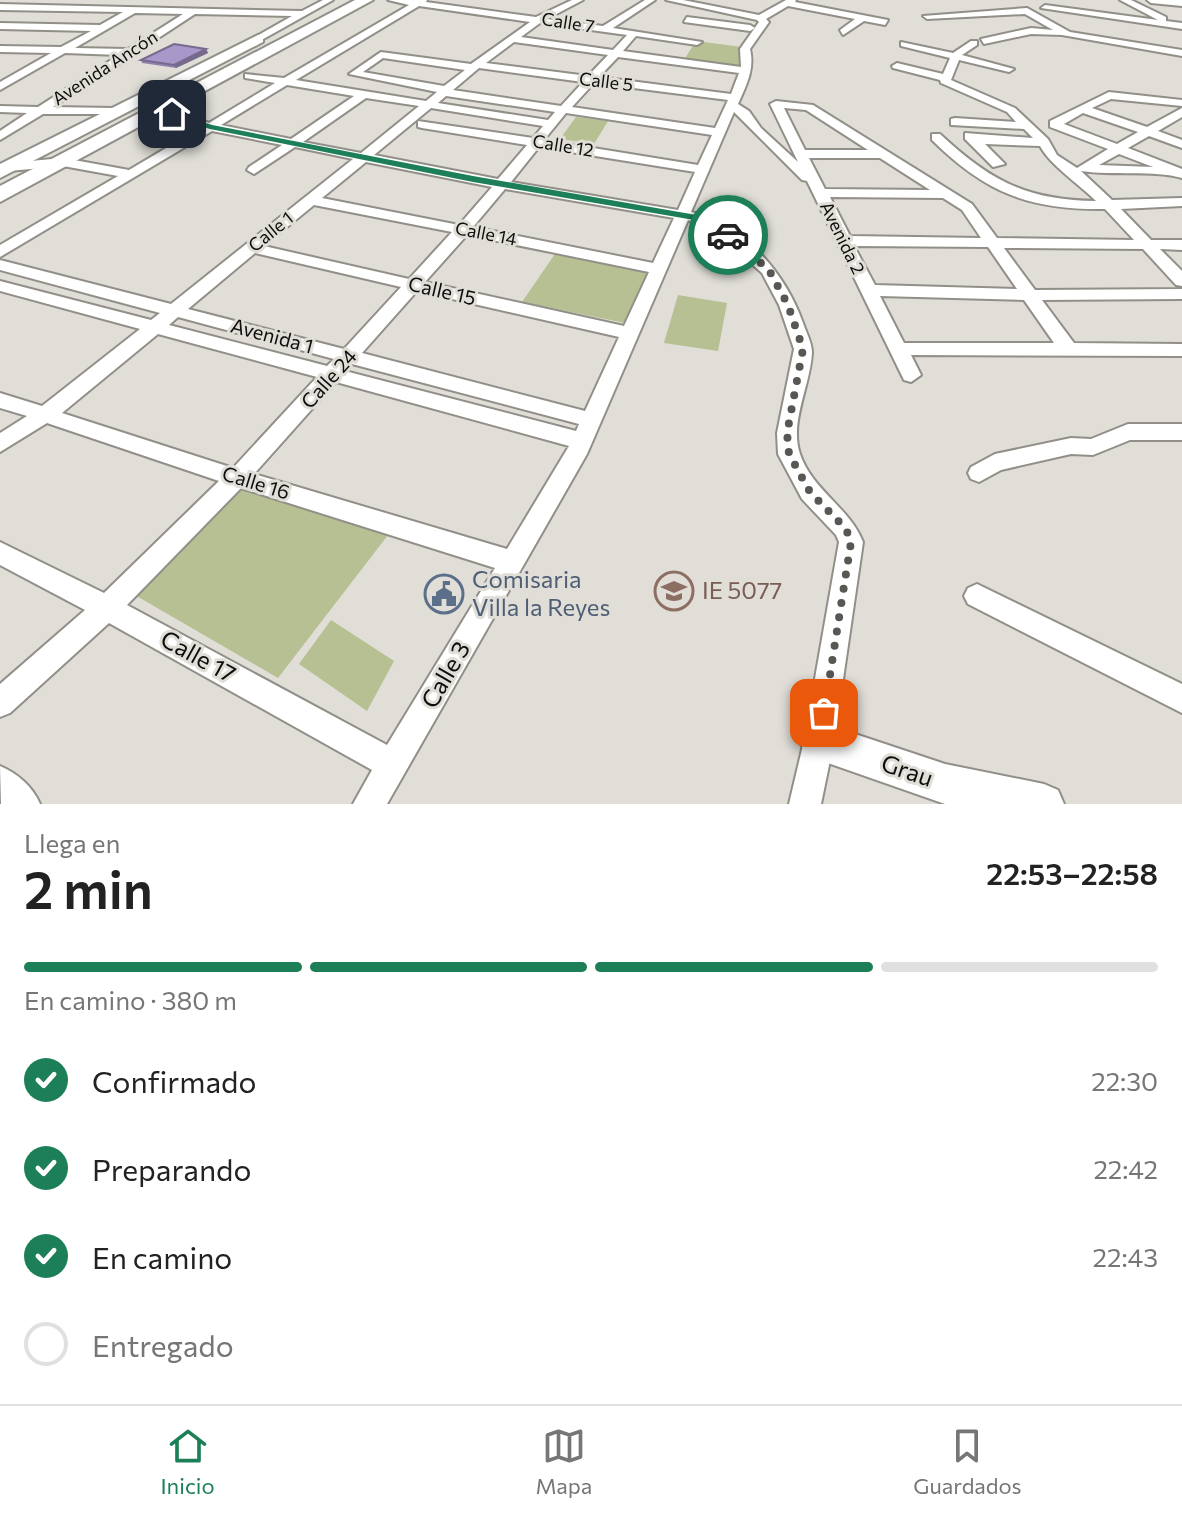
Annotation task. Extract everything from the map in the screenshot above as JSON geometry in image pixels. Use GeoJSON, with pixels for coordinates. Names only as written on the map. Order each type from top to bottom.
{"type":"FeatureCollection","features":[{"type":"Feature","properties":{"kind":"highway"},"geometry":{"type":"LineString","coordinates":[[258,39],[326,8],[354,0]]}},
{"type":"Feature","properties":{"kind":"highway"},"geometry":{"type":"LineString","coordinates":[[3,175],[55,162],[183,99],[366,0]]}},
{"type":"Feature","properties":{"kind":"highway"},"geometry":{"type":"LineString","coordinates":[[0,195],[326,8]]}},
{"type":"Feature","properties":{"kind":"main road"},"geometry":{"type":"LineString","coordinates":[[3,175],[113,112],[258,39]]}},
{"type":"Feature","properties":{"kind":"street"},"geometry":{"type":"LineString","coordinates":[[0,15],[29,0]]}},
{"type":"Feature","properties":{"kind":"street","name":"Avenida Ancón"},"geometry":{"type":"LineString","coordinates":[[0,136],[211,0]]}},
{"type":"Feature","properties":{"kind":"street"},"geometry":{"type":"LineString","coordinates":[[215,11],[231,0]]}},
{"type":"Feature","properties":{"kind":"street","name":"Calle 7"},"geometry":{"type":"LineString","coordinates":[[392,0],[541,18],[697,42]]}},
{"type":"Feature","properties":{"kind":"street"},"geometry":{"type":"LineString","coordinates":[[606,28],[651,0]]}},
{"type":"Feature","properties":{"kind":"street"},"geometry":{"type":"LineString","coordinates":[[670,0],[730,12],[759,24]]}},
{"type":"Feature","properties":{"kind":"street"},"geometry":{"type":"LineString","coordinates":[[665,37],[714,0]]}},
{"type":"Feature","properties":{"kind":"street"},"geometry":{"type":"LineString","coordinates":[[1124,0],[1178,25]]}},
{"type":"Feature","properties":{"kind":"street"},"geometry":{"type":"LineString","coordinates":[[1151,0],[1182,3]]}},
{"type":"Feature","properties":{"kind":"street"},"geometry":{"type":"LineString","coordinates":[[687,20],[759,24],[789,1],[885,22]]}},
{"type":"Feature","properties":{"kind":"street"},"geometry":{"type":"LineString","coordinates":[[0,252],[421,2]]}},
{"type":"Feature","properties":{"kind":"street"},"geometry":{"type":"LineString","coordinates":[[842,13],[850,6],[849,2]]}},
{"type":"Feature","properties":{"kind":"street","name":"Calle 1"},"geometry":{"type":"LineString","coordinates":[[0,444],[45,415],[511,39],[541,18],[564,7],[579,5]]}},
{"type":"Feature","properties":{"kind":"street"},"geometry":{"type":"LineString","coordinates":[[730,12],[740,6]]}},
{"type":"Feature","properties":{"kind":"street"},"geometry":{"type":"LineString","coordinates":[[0,7],[301,14],[326,8]]}},
{"type":"Feature","properties":{"kind":"street"},"geometry":{"type":"LineString","coordinates":[[1045,8],[1178,25]]}},
{"type":"Feature","properties":{"kind":"street"},"geometry":{"type":"LineString","coordinates":[[0,87],[135,9]]}},
{"type":"Feature","properties":{"kind":"street"},"geometry":{"type":"LineString","coordinates":[[927,16],[1027,11],[1067,34]]}},
{"type":"Feature","properties":{"kind":"street"},"geometry":{"type":"LineString","coordinates":[[258,39],[301,14]]}},
{"type":"Feature","properties":{"kind":"street"},"geometry":{"type":"LineString","coordinates":[[607,14],[621,17]]}},
{"type":"Feature","properties":{"kind":"street"},"geometry":{"type":"LineString","coordinates":[[978,14],[1019,33]]}},
{"type":"Feature","properties":{"kind":"street"},"geometry":{"type":"LineString","coordinates":[[843,32],[863,17]]}},
{"type":"Feature","properties":{"kind":"street","name":"Calle 3"},"geometry":{"type":"LineString","coordinates":[[369,804],[513,562],[586,431],[734,102],[746,71],[745,49],[759,24]]}},
{"type":"Feature","properties":{"kind":"street"},"geometry":{"type":"LineString","coordinates":[[0,26],[102,28]]}},
{"type":"Feature","properties":{"kind":"street","name":"Calle 24"},"geometry":{"type":"LineString","coordinates":[[0,703],[107,608],[237,478],[463,230],[557,117],[634,33]]}},
{"type":"Feature","properties":{"kind":"street"},"geometry":{"type":"LineString","coordinates":[[1182,53],[1067,34],[1019,33],[979,42],[957,56],[945,81],[1003,105],[1028,126],[1044,142],[1052,157],[1066,165],[1107,203],[1182,281]]}},
{"type":"Feature","properties":{"kind":"street"},"geometry":{"type":"LineString","coordinates":[[511,39],[746,71]]}},
{"type":"Feature","properties":{"kind":"street"},"geometry":{"type":"LineString","coordinates":[[904,44],[1009,69]]}},
{"type":"Feature","properties":{"kind":"street"},"geometry":{"type":"LineString","coordinates":[[1,49],[130,52]]}},
{"type":"Feature","properties":{"kind":"street","name":"Calle 5"},"geometry":{"type":"LineString","coordinates":[[361,69],[381,55],[591,80],[734,102]]}},
{"type":"Feature","properties":{"kind":"street"},"geometry":{"type":"LineString","coordinates":[[396,81],[423,61]]}},
{"type":"Feature","properties":{"kind":"street"},"geometry":{"type":"LineString","coordinates":[[318,63],[332,65]]}},
{"type":"Feature","properties":{"kind":"street"},"geometry":{"type":"LineString","coordinates":[[897,66],[946,78]]}},
{"type":"Feature","properties":{"kind":"street"},"geometry":{"type":"LineString","coordinates":[[347,67],[361,69]]}},
{"type":"Feature","properties":{"kind":"street"},"geometry":{"type":"LineString","coordinates":[[361,69],[354,74],[557,117]]}},
{"type":"Feature","properties":{"kind":"street"},"geometry":{"type":"LineString","coordinates":[[249,76],[428,104],[720,132]]}},
{"type":"Feature","properties":{"kind":"street"},"geometry":{"type":"LineString","coordinates":[[254,170],[364,94]]}},
{"type":"Feature","properties":{"kind":"street"},"geometry":{"type":"LineString","coordinates":[[1178,172],[1054,124],[1109,95],[1180,112]]}},
{"type":"Feature","properties":{"kind":"street"},"geometry":{"type":"LineString","coordinates":[[183,99],[172,114],[210,127],[500,184],[684,215],[710,223],[754,254],[769,270],[788,305],[803,349],[787,433],[789,454],[810,492],[846,529],[851,542],[819,741],[805,804]]}},
{"type":"Feature","properties":{"kind":"street"},"geometry":{"type":"LineString","coordinates":[[960,99],[1028,126]]}},
{"type":"Feature","properties":{"kind":"street"},"geometry":{"type":"LineString","coordinates":[[734,102],[757,131],[818,189],[949,194]]}},
{"type":"Feature","properties":{"kind":"street","name":"Avenida 2"},"geometry":{"type":"LineString","coordinates":[[884,154],[809,107],[779,104],[776,107],[911,375]]}},
{"type":"Feature","properties":{"kind":"street"},"geometry":{"type":"LineString","coordinates":[[0,109],[113,112]]}},
{"type":"Feature","properties":{"kind":"street"},"geometry":{"type":"LineString","coordinates":[[1083,109],[1182,144]]}},
{"type":"Feature","properties":{"kind":"street"},"geometry":{"type":"LineString","coordinates":[[1085,168],[1180,112]]}},
{"type":"Feature","properties":{"kind":"street"},"geometry":{"type":"LineString","coordinates":[[966,167],[998,164],[955,122],[1028,126]]}},
{"type":"Feature","properties":{"kind":"street","name":"Calle 12"},"geometry":{"type":"LineString","coordinates":[[422,124],[704,170]]}},
{"type":"Feature","properties":{"kind":"street"},"geometry":{"type":"LineString","coordinates":[[936,137],[966,167],[1038,201],[1107,203],[1182,200]]}},
{"type":"Feature","properties":{"kind":"street"},"geometry":{"type":"LineString","coordinates":[[973,140],[1044,142]]}},
{"type":"Feature","properties":{"kind":"street"},"geometry":{"type":"LineString","coordinates":[[801,154],[884,154],[967,207],[1033,295],[1068,349]]}},
{"type":"Feature","properties":{"kind":"street"},"geometry":{"type":"LineString","coordinates":[[55,162],[130,174]]}},
{"type":"Feature","properties":{"kind":"street"},"geometry":{"type":"LineString","coordinates":[[1066,165],[1178,172]]}},
{"type":"Feature","properties":{"kind":"street"},"geometry":{"type":"LineString","coordinates":[[1149,172],[1182,200]]}},
{"type":"Feature","properties":{"kind":"street","name":"Calle 14"},"geometry":{"type":"LineString","coordinates":[[311,200],[661,269]]}},
{"type":"Feature","properties":{"kind":"street"},"geometry":{"type":"LineString","coordinates":[[843,241],[1182,245]]}},
{"type":"Feature","properties":{"kind":"street","name":"Calle 15"},"geometry":{"type":"LineString","coordinates":[[252,248],[631,334]]}},
{"type":"Feature","properties":{"kind":"street","name":"Avenida 1"},"geometry":{"type":"LineString","coordinates":[[0,265],[349,356],[586,431]]}},
{"type":"Feature","properties":{"kind":"street","name":"Avenida 1"},"geometry":{"type":"LineString","coordinates":[[0,286],[333,375],[586,431]]}},
{"type":"Feature","properties":{"kind":"street"},"geometry":{"type":"LineString","coordinates":[[868,290],[1033,295],[1182,294]]}},
{"type":"Feature","properties":{"kind":"street"},"geometry":{"type":"LineString","coordinates":[[896,349],[1182,350]]}},
{"type":"Feature","properties":{"kind":"street","name":"Calle 16"},"geometry":{"type":"LineString","coordinates":[[0,400],[237,478],[513,562]]}},
{"type":"Feature","properties":{"kind":"street"},"geometry":{"type":"LineString","coordinates":[[979,473],[995,463],[1071,446],[1093,447],[1128,432],[1182,432]]}},
{"type":"Feature","properties":{"kind":"street","name":"Calle 17"},"geometry":{"type":"LineString","coordinates":[[0,553],[393,765]]}},
{"type":"Feature","properties":{"kind":"street"},"geometry":{"type":"LineString","coordinates":[[977,596],[1182,699]]}},
{"type":"Feature","properties":{"kind":"street","name":"Grau"},"geometry":{"type":"LineString","coordinates":[[819,741],[963,795],[1044,804]]}},
{"type":"Feature","properties":{"kind":"street"},"geometry":{"type":"LineString","coordinates":[[0,781],[24,804]]}},
{"type":"Feature","properties":{"kind":"green space"},"geometry":{"type":"Polygon","coordinates":[[[696,41],[742,47],[744,67],[684,60],[696,41]]]}},
{"type":"Feature","properties":{"kind":"green space"},"geometry":{"type":"Polygon","coordinates":[[[576,117],[608,121],[594,144],[560,139],[576,117]]]}},
{"type":"Feature","properties":{"kind":"green space"},"geometry":{"type":"Polygon","coordinates":[[[557,251],[652,270],[625,323],[522,302],[557,251]]]}},
{"type":"Feature","properties":{"kind":"green space"},"geometry":{"type":"Polygon","coordinates":[[[678,295],[727,303],[718,351],[664,343],[678,295]]]}},
{"type":"Feature","properties":{"kind":"green space"},"geometry":{"type":"Polygon","coordinates":[[[239,485],[388,535],[278,678],[128,591],[239,485]]]}},
{"type":"Feature","properties":{"kind":"green space"},"geometry":{"type":"Polygon","coordinates":[[[331,620],[394,661],[367,711],[299,664],[331,620]]]}},
{"type":"Feature","properties":{"kind":"building"},"geometry":{"type":"Polygon","coordinates":[[[174,44],[206,49],[174,65],[141,60],[174,44]]]}},
{"type":"Feature","properties":{"kind":"way so far"},"geometry":{"type":"LineString","coordinates":[[728,235],[754,254],[769,270],[788,305],[803,349],[787,433],[789,454],[810,492],[846,529],[851,542],[824,713]]}},
{"type":"Feature","properties":{"kind":"place","name":"IE 5077"},"geometry":{"type":"Point","coordinates":[674,591]}},
{"type":"Feature","properties":{"kind":"place","name":"Comisaria Villa la Reyes"},"geometry":{"type":"Point","coordinates":[444,594]}},
{"type":"Feature","properties":{"kind":"route"},"geometry":{"type":"LineString","coordinates":[[172,114],[179,119],[210,127],[473,179],[702,219],[728,235]]}}]}
